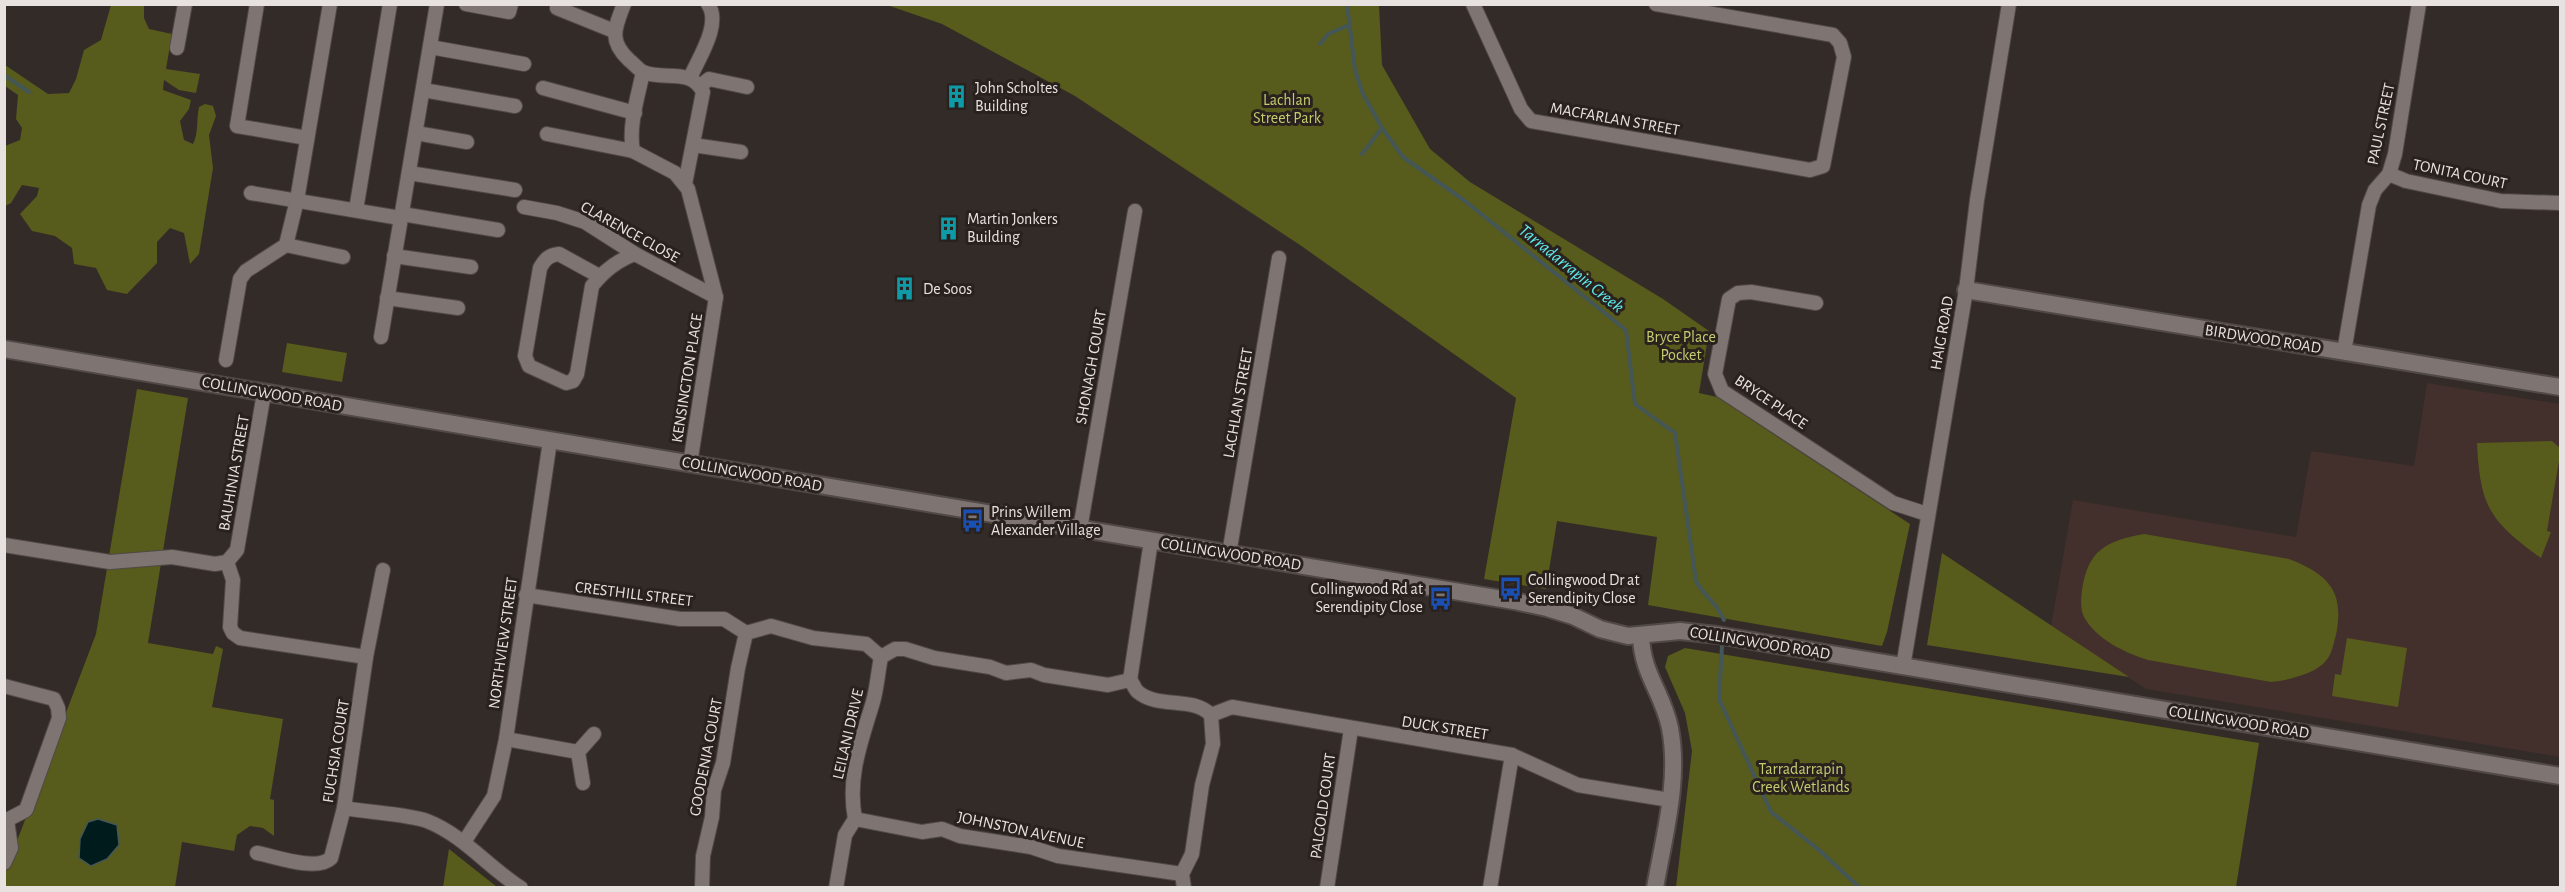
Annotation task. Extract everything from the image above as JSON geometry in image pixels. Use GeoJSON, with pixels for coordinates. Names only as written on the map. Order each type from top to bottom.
{"type":"FeatureCollection","features":[{"type":"Feature","properties":{"kind":"street"},"geometry":{"type":"LineString","coordinates":[[177,48],[185,4]]}},
{"type":"Feature","properties":{"kind":"street"},"geometry":{"type":"LineString","coordinates":[[257,4],[237,126],[307,138]]}},
{"type":"Feature","properties":{"kind":"street"},"geometry":{"type":"LineString","coordinates":[[226,360],[240,279],[246,272],[286,245],[297,200],[330,4]]}},
{"type":"Feature","properties":{"kind":"street"},"geometry":{"type":"LineString","coordinates":[[356,210],[390,4]]}},
{"type":"Feature","properties":{"kind":"street"},"geometry":{"type":"LineString","coordinates":[[381,337],[437,4]]}},
{"type":"Feature","properties":{"kind":"street"},"geometry":{"type":"LineString","coordinates":[[466,4],[509,12],[510,4]]}},
{"type":"Feature","properties":{"kind":"street"},"geometry":{"type":"LineString","coordinates":[[624,4],[614,31],[616,43],[622,54],[643,72],[695,82],[710,79],[747,87]]}},
{"type":"Feature","properties":{"kind":"street"},"geometry":{"type":"LineString","coordinates":[[695,82],[711,29],[711,9],[708,4]]}},
{"type":"Feature","properties":{"kind":"street","name":"MACFARLAN STREET"},"geometry":{"type":"LineString","coordinates":[[1473,4],[1521,109],[1531,121],[1810,170],[1823,166],[1844,57],[1840,43],[1833,35],[1656,4]]}},
{"type":"Feature","properties":{"kind":"street","name":"HAIG ROAD"},"geometry":{"type":"LineString","coordinates":[[1903,667],[1966,290],[1977,200],[2009,4]]}},
{"type":"Feature","properties":{"kind":"street","name":"PAUL STREET"},"geometry":{"type":"LineString","coordinates":[[2344,352],[2369,205],[2375,190],[2389,174],[2395,154],[2419,4]]}},
{"type":"Feature","properties":{"kind":"street"},"geometry":{"type":"LineString","coordinates":[[557,8],[614,31]]}},
{"type":"Feature","properties":{"kind":"street"},"geometry":{"type":"LineString","coordinates":[[430,47],[525,64]]}},
{"type":"Feature","properties":{"kind":"street"},"geometry":{"type":"LineString","coordinates":[[633,151],[635,113],[643,72]]}},
{"type":"Feature","properties":{"kind":"street"},"geometry":{"type":"LineString","coordinates":[[685,184],[703,92],[695,82]]}},
{"type":"Feature","properties":{"kind":"street"},"geometry":{"type":"LineString","coordinates":[[543,88],[635,113]]}},
{"type":"Feature","properties":{"kind":"street"},"geometry":{"type":"LineString","coordinates":[[423,90],[515,106]]}},
{"type":"Feature","properties":{"kind":"street"},"geometry":{"type":"LineString","coordinates":[[416,133],[468,142]]}},
{"type":"Feature","properties":{"kind":"street"},"geometry":{"type":"LineString","coordinates":[[547,134],[633,151],[675,173],[688,189],[717,297]]}},
{"type":"Feature","properties":{"kind":"street"},"geometry":{"type":"LineString","coordinates":[[693,145],[741,153]]}},
{"type":"Feature","properties":{"kind":"street"},"geometry":{"type":"LineString","coordinates":[[409,173],[515,190]]}},
{"type":"Feature","properties":{"kind":"street","name":"TONITA COURT"},"geometry":{"type":"LineString","coordinates":[[2389,174],[2406,181],[2501,201],[2560,203]]}},
{"type":"Feature","properties":{"kind":"street"},"geometry":{"type":"LineString","coordinates":[[251,193],[498,230]]}},
{"type":"Feature","properties":{"kind":"street","name":"CLARENCE CLOSE"},"geometry":{"type":"LineString","coordinates":[[525,207],[557,213],[585,222],[635,254],[717,297]]}},
{"type":"Feature","properties":{"kind":"street","name":"SHONAGH COURT"},"geometry":{"type":"LineString","coordinates":[[1080,529],[1135,211]]}},
{"type":"Feature","properties":{"kind":"street"},"geometry":{"type":"LineString","coordinates":[[286,245],[343,256]]}},
{"type":"Feature","properties":{"kind":"street"},"geometry":{"type":"LineString","coordinates":[[599,276],[559,254],[552,255],[544,261],[540,268],[525,356],[529,366],[566,383],[573,381],[577,374],[592,286],[599,276],[624,258],[635,254]]}},
{"type":"Feature","properties":{"kind":"street"},"geometry":{"type":"LineString","coordinates":[[394,256],[471,267]]}},
{"type":"Feature","properties":{"kind":"street","name":"LACHLAN STREET"},"geometry":{"type":"LineString","coordinates":[[1229,554],[1279,258]]}},
{"type":"Feature","properties":{"kind":"street","name":"BIRDWOOD ROAD"},"geometry":{"type":"LineString","coordinates":[[1966,290],[2560,387]]}},
{"type":"Feature","properties":{"kind":"street","name":"BRYCE PLACE"},"geometry":{"type":"LineString","coordinates":[[1816,303],[1751,292],[1738,293],[1729,299],[1715,374],[1722,391],[1893,503],[1927,514]]}},
{"type":"Feature","properties":{"kind":"street","name":"KENSINGTON PLACE"},"geometry":{"type":"LineString","coordinates":[[690,464],[717,297]]}},
{"type":"Feature","properties":{"kind":"street"},"geometry":{"type":"LineString","coordinates":[[387,298],[458,308]]}},
{"type":"Feature","properties":{"kind":"street","name":"COLLINGWOOD ROAD"},"geometry":{"type":"LineString","coordinates":[[4,349],[1514,601],[1560,612],[1613,634],[1641,636],[1668,632],[1695,632],[2560,776]]}},
{"type":"Feature","properties":{"kind":"street","name":"BAUHINIA STREET"},"geometry":{"type":"LineString","coordinates":[[227,562],[237,550],[264,393]]}},
{"type":"Feature","properties":{"kind":"street","name":"NORTHVIEW STREET"},"geometry":{"type":"LineString","coordinates":[[464,842],[494,796],[506,739],[525,595],[550,441]]}},
{"type":"Feature","properties":{"kind":"street"},"geometry":{"type":"LineString","coordinates":[[1151,541],[1130,680],[1138,693],[1199,707],[1211,715],[1213,744],[1202,785],[1192,854],[1183,881]]}},
{"type":"Feature","properties":{"kind":"street"},"geometry":{"type":"LineString","coordinates":[[4,545],[110,562],[172,557],[215,564],[227,562],[232,580],[230,627],[233,633],[240,638],[366,657]]}},
{"type":"Feature","properties":{"kind":"street","name":"FUCHSIA COURT"},"geometry":{"type":"LineString","coordinates":[[256,853],[312,864],[327,862],[331,858],[337,843],[344,808],[366,657],[383,570]]}},
{"type":"Feature","properties":{"kind":"street","name":"CRESTHILL STREET"},"geometry":{"type":"LineString","coordinates":[[525,595],[680,619],[724,619],[746,633]]}},
{"type":"Feature","properties":{"kind":"street"},"geometry":{"type":"LineString","coordinates":[[746,633],[771,626],[813,638],[866,644],[881,657],[895,649],[904,649],[934,658],[990,667],[1006,673],[1031,670],[1044,675],[1108,685],[1130,680]]}},
{"type":"Feature","properties":{"kind":"street","name":"GOODENIA COURT"},"geometry":{"type":"LineString","coordinates":[[702,888],[703,856],[712,817],[714,790],[723,763],[746,633]]}},
{"type":"Feature","properties":{"kind":"street"},"geometry":{"type":"LineString","coordinates":[[1641,636],[1645,667],[1670,725],[1674,759],[1670,800],[1655,888]]}},
{"type":"Feature","properties":{"kind":"street","name":"LEILANI DRIVE"},"geometry":{"type":"LineString","coordinates":[[855,819],[851,793],[861,738],[873,701],[881,657]]}},
{"type":"Feature","properties":{"kind":"street"},"geometry":{"type":"LineString","coordinates":[[4,686],[54,699],[58,708],[58,718],[26,810],[6,820],[11,848],[4,863]]}},
{"type":"Feature","properties":{"kind":"street","name":"DUCK STREET"},"geometry":{"type":"LineString","coordinates":[[1211,715],[1232,707],[1512,755],[1578,785],[1670,800]]}},
{"type":"Feature","properties":{"kind":"street","name":"PALGOLD COURT"},"geometry":{"type":"LineString","coordinates":[[1327,888],[1351,729]]}},
{"type":"Feature","properties":{"kind":"street"},"geometry":{"type":"LineString","coordinates":[[578,752],[594,734]]}},
{"type":"Feature","properties":{"kind":"street"},"geometry":{"type":"LineString","coordinates":[[506,739],[578,752]]}},
{"type":"Feature","properties":{"kind":"street"},"geometry":{"type":"LineString","coordinates":[[578,752],[583,783]]}},
{"type":"Feature","properties":{"kind":"street"},"geometry":{"type":"LineString","coordinates":[[1490,888],[1512,755]]}},
{"type":"Feature","properties":{"kind":"street"},"geometry":{"type":"LineString","coordinates":[[344,808],[425,820],[464,842],[502,876],[520,888]]}},
{"type":"Feature","properties":{"kind":"street"},"geometry":{"type":"LineString","coordinates":[[836,888],[845,835],[855,819]]}},
{"type":"Feature","properties":{"kind":"street","name":"JOHNSTON AVENUE"},"geometry":{"type":"LineString","coordinates":[[855,819],[922,832],[942,829],[960,836],[1031,847],[1058,856],[1183,881]]}},
{"type":"Feature","properties":{"kind":"shaded area"},"geometry":{"type":"Polygon","coordinates":[[[2427,383],[2560,404],[2560,757],[2146,689],[2051,626],[2073,500],[2296,537],[2311,451],[2414,466],[2427,383]]]}},
{"type":"Feature","properties":{"kind":"green space"},"geometry":{"type":"Polygon","coordinates":[[[111,5],[144,5],[144,18],[149,29],[172,34],[166,69],[200,74],[196,93],[179,90],[164,80],[163,90],[191,100],[189,109],[180,121],[184,140],[193,144],[199,107],[205,104],[213,106],[216,116],[209,135],[213,168],[199,254],[190,264],[184,233],[170,228],[157,242],[157,263],[127,294],[107,290],[96,268],[74,264],[72,248],[55,236],[32,231],[20,214],[37,196],[39,188],[22,185],[11,203],[5,206],[5,146],[20,140],[22,128],[16,119],[18,95],[5,86],[5,65],[48,94],[69,93],[76,79],[84,50],[101,40],[111,5]]]}},
{"type":"Feature","properties":{"kind":"green space","name":"Lachlan Street Park"},"geometry":{"type":"Polygon","coordinates":[[[887,5],[1379,5],[1382,65],[1430,149],[1470,182],[1663,299],[1709,331],[1699,393],[1717,397],[1910,524],[1882,646],[1648,605],[1657,537],[1557,521],[1546,589],[1484,579],[1516,398],[1300,245],[1075,96],[942,24],[887,5]]]}},
{"type":"Feature","properties":{"kind":"green space"},"geometry":{"type":"Polygon","coordinates":[[[287,343],[347,353],[342,382],[282,372],[287,343]]]}},
{"type":"Feature","properties":{"kind":"green space"},"geometry":{"type":"Polygon","coordinates":[[[137,389],[188,398],[148,643],[213,654],[216,646],[223,649],[212,707],[283,719],[270,799],[274,800],[274,836],[263,828],[250,826],[237,835],[234,851],[182,842],[175,887],[5,887],[4,875],[96,634],[137,389]]]}},
{"type":"Feature","properties":{"kind":"green space"},"geometry":{"type":"Polygon","coordinates":[[[2552,441],[2560,448],[2560,455],[2547,531],[2551,532],[2541,558],[2510,533],[2491,511],[2481,483],[2477,443],[2552,441]]]}},
{"type":"Feature","properties":{"kind":"green space"},"geometry":{"type":"Polygon","coordinates":[[[2144,534],[2289,559],[2314,571],[2330,586],[2338,607],[2336,635],[2328,658],[2318,668],[2305,674],[2271,682],[2148,660],[2103,638],[2089,625],[2081,607],[2082,590],[2089,565],[2094,557],[2109,544],[2144,534]]]}},
{"type":"Feature","properties":{"kind":"green space"},"geometry":{"type":"Polygon","coordinates":[[[1942,553],[2129,677],[1927,645],[1942,553]]]}},
{"type":"Feature","properties":{"kind":"green space"},"geometry":{"type":"Polygon","coordinates":[[[2347,638],[2407,648],[2398,707],[2332,696],[2335,674],[2341,675],[2347,638]]]}},
{"type":"Feature","properties":{"kind":"green space","name":"Tarradarrapin Creek Wetlands"},"geometry":{"type":"Polygon","coordinates":[[[1685,648],[2259,743],[2236,887],[1676,887],[1692,751],[1685,713],[1665,667],[1668,656],[1685,648]]]}},
{"type":"Feature","properties":{"kind":"green space"},"geometry":{"type":"Polygon","coordinates":[[[449,849],[497,887],[443,887],[449,849]]]}},
{"type":"Feature","properties":{"kind":"water"},"geometry":{"type":"Polygon","coordinates":[[[98,819],[117,825],[119,845],[107,859],[91,866],[79,858],[80,839],[88,822],[98,819]]]}},
{"type":"Feature","properties":{"kind":"waterway","name":"Tarradarrapin Creek"},"geometry":{"type":"LineString","coordinates":[[1347,4],[1355,70],[1363,94],[1382,128],[1403,157],[1465,201],[1626,330],[1635,404],[1675,433],[1696,581],[1724,620]]}},
{"type":"Feature","properties":{"kind":"waterway"},"geometry":{"type":"LineString","coordinates":[[1320,44],[1328,34],[1349,25]]}},
{"type":"Feature","properties":{"kind":"waterway"},"geometry":{"type":"LineString","coordinates":[[4,75],[29,92]]}},
{"type":"Feature","properties":{"kind":"waterway"},"geometry":{"type":"LineString","coordinates":[[1362,154],[1382,128]]}},
{"type":"Feature","properties":{"kind":"waterway","name":"Tarradarrapin Creek"},"geometry":{"type":"LineString","coordinates":[[1722,646],[1719,699],[1771,812],[1819,850],[1860,888]]}},
{"type":"Feature","properties":{"kind":"place","name":"John Scholtes Building"},"geometry":{"type":"Point","coordinates":[957,97]}},
{"type":"Feature","properties":{"kind":"place","name":"Martin Jonkers Building"},"geometry":{"type":"Point","coordinates":[949,228]}},
{"type":"Feature","properties":{"kind":"place","name":"De Soos"},"geometry":{"type":"Point","coordinates":[905,289]}},
{"type":"Feature","properties":{"kind":"place","name":"Prins Willem Alexander Village"},"geometry":{"type":"Point","coordinates":[973,521]}},
{"type":"Feature","properties":{"kind":"place","name":"Collingwood Dr at Serendipity Close"},"geometry":{"type":"Point","coordinates":[1510,589]}},
{"type":"Feature","properties":{"kind":"place","name":"Collingwood Rd at Serendipity Close"},"geometry":{"type":"Point","coordinates":[1441,598]}},
{"type":"Feature","properties":{"kind":"park label","name":"Bryce Place Pocket"},"geometry":{"type":"Point","coordinates":[1681,346]}}]}
